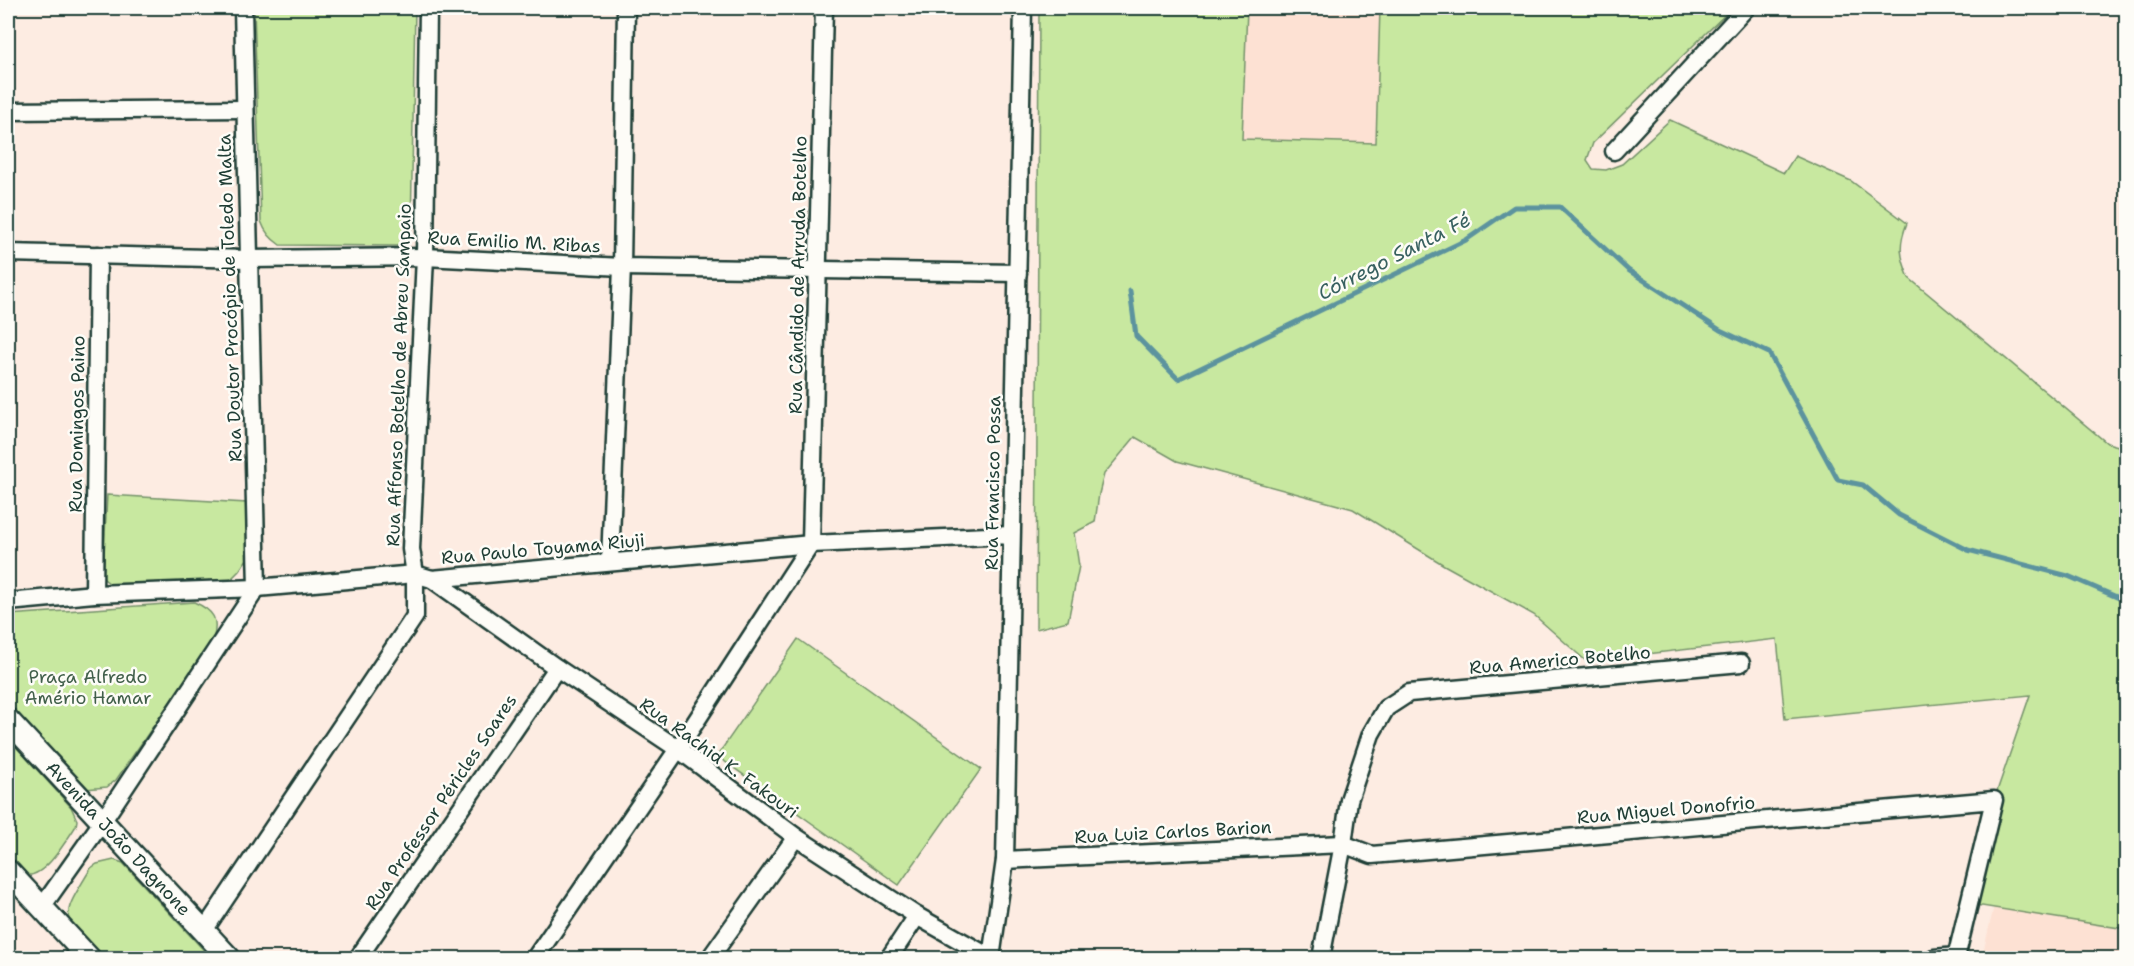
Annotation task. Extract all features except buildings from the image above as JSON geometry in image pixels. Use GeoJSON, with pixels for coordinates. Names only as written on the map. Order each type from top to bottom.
{"type":"FeatureCollection","features":[{"type":"Feature","properties":{"kind":"street","name":"Rua Doutor Procópio de Toledo Malta"},"geometry":{"type":"LineString","coordinates":[[243,8],[257,588]]}},
{"type":"Feature","properties":{"kind":"street","name":"Rua Affonso Botelho de Abreu Sampaio"},"geometry":{"type":"LineString","coordinates":[[203,932],[415,616],[415,574],[411,549],[424,256],[428,8]]}},
{"type":"Feature","properties":{"kind":"street"},"geometry":{"type":"LineString","coordinates":[[610,562],[622,267],[626,8]]}},
{"type":"Feature","properties":{"kind":"street","name":"Rua Cândido de Arruda Botelho"},"geometry":{"type":"LineString","coordinates":[[810,544],[824,8]]}},
{"type":"Feature","properties":{"kind":"street","name":"Rua Francisco Possa"},"geometry":{"type":"LineString","coordinates":[[991,958],[1005,860],[1023,8]]}},
{"type":"Feature","properties":{"kind":"street"},"geometry":{"type":"LineString","coordinates":[[1614,151],[1746,8]]}},
{"type":"Feature","properties":{"kind":"street"},"geometry":{"type":"LineString","coordinates":[[8,111],[244,109]]}},
{"type":"Feature","properties":{"kind":"street","name":"Rua Emilio M. Ribas"},"geometry":{"type":"LineString","coordinates":[[8,253],[248,259],[424,256],[622,267],[819,268],[1018,273]]}},
{"type":"Feature","properties":{"kind":"street","name":"Rua Domingos Paino"},"geometry":{"type":"LineString","coordinates":[[94,594],[98,255]]}},
{"type":"Feature","properties":{"kind":"street","name":"Rua Paulo Toyama Riuji"},"geometry":{"type":"LineString","coordinates":[[8,602],[94,594],[257,588],[415,574],[432,579],[810,544],[1011,536]]}},
{"type":"Feature","properties":{"kind":"street"},"geometry":{"type":"LineString","coordinates":[[535,958],[678,749],[810,544]]}},
{"type":"Feature","properties":{"kind":"street","name":"Rua Rachid K. Fakouri"},"geometry":{"type":"LineString","coordinates":[[432,579],[557,668],[678,749],[796,837],[918,916],[991,958]]}},
{"type":"Feature","properties":{"kind":"street"},"geometry":{"type":"LineString","coordinates":[[42,907],[102,822],[257,588]]}},
{"type":"Feature","properties":{"kind":"street","name":"Rua Americo Botelho"},"geometry":{"type":"LineString","coordinates":[[1343,844],[1349,800],[1371,734],[1386,708],[1409,693],[1741,663]]}},
{"type":"Feature","properties":{"kind":"street","name":"Rua Professor Péricles Soares"},"geometry":{"type":"LineString","coordinates":[[358,958],[557,668]]}},
{"type":"Feature","properties":{"kind":"street","name":"Avenida João Dagnone"},"geometry":{"type":"LineString","coordinates":[[8,720],[229,958]]}},
{"type":"Feature","properties":{"kind":"street","name":"Rua Miguel Donofrio"},"geometry":{"type":"LineString","coordinates":[[1343,844],[1372,855],[1994,800],[1957,957]]}},
{"type":"Feature","properties":{"kind":"street"},"geometry":{"type":"LineString","coordinates":[[710,958],[796,837]]}},
{"type":"Feature","properties":{"kind":"street"},"geometry":{"type":"LineString","coordinates":[[1321,958],[1343,844]]}},
{"type":"Feature","properties":{"kind":"street","name":"Rua Luiz Carlos Barion"},"geometry":{"type":"LineString","coordinates":[[1005,860],[1343,844]]}},
{"type":"Feature","properties":{"kind":"street"},"geometry":{"type":"LineString","coordinates":[[8,872],[89,958]]}},
{"type":"Feature","properties":{"kind":"street"},"geometry":{"type":"LineString","coordinates":[[889,958],[918,916]]}},
{"type":"Feature","properties":{"kind":"street"},"geometry":{"type":"LineString","coordinates":[[1934,958],[1957,957]]}},
{"type":"Feature","properties":{"kind":"shaded area"},"geometry":{"type":"Polygon","coordinates":[[[1247,8],[1380,8],[1377,143],[1242,139],[1247,8]]]}},
{"type":"Feature","properties":{"kind":"shaded area"},"geometry":{"type":"Polygon","coordinates":[[[2065,595],[2126,615],[2126,958],[1982,958],[2065,595]]]}},
{"type":"Feature","properties":{"kind":"green space"},"geometry":{"type":"Polygon","coordinates":[[[254,8],[415,8],[411,230],[406,241],[397,246],[280,245],[266,232],[261,221],[254,8]]]}},
{"type":"Feature","properties":{"kind":"green space"},"geometry":{"type":"Polygon","coordinates":[[[1039,8],[1247,8],[1242,139],[1376,143],[1380,8],[1732,8],[1593,143],[1587,160],[1593,169],[1606,170],[1622,164],[1670,120],[1784,173],[1795,156],[1851,181],[1907,223],[1901,251],[1909,278],[2107,443],[2126,448],[2126,929],[1969,904],[1994,800],[2030,695],[1785,719],[1777,639],[1586,661],[1534,615],[1444,565],[1353,509],[1177,461],[1135,437],[1104,474],[1095,522],[1074,533],[1079,566],[1068,621],[1036,629],[1039,8]]]}},
{"type":"Feature","properties":{"kind":"green space"},"geometry":{"type":"Polygon","coordinates":[[[107,495],[247,503],[249,556],[229,581],[114,587],[104,579],[103,574],[107,495]]]}},
{"type":"Feature","properties":{"kind":"green space","name":"Praça Alfredo Amério Hamar"},"geometry":{"type":"Polygon","coordinates":[[[194,602],[213,616],[215,626],[213,640],[116,780],[107,787],[85,789],[8,712],[8,615],[194,602]]]}},
{"type":"Feature","properties":{"kind":"green space"},"geometry":{"type":"Polygon","coordinates":[[[798,639],[981,769],[899,885],[717,756],[798,639]]]}},
{"type":"Feature","properties":{"kind":"green space"},"geometry":{"type":"Polygon","coordinates":[[[8,738],[71,807],[77,820],[76,826],[55,856],[41,870],[33,874],[21,873],[8,860],[8,738]]]}},
{"type":"Feature","properties":{"kind":"green space"},"geometry":{"type":"Polygon","coordinates":[[[114,860],[123,863],[211,958],[100,958],[77,933],[68,916],[74,897],[91,868],[97,864],[114,860]]]}},
{"type":"Feature","properties":{"kind":"waterway","name":"Córrego Santa Fé"},"geometry":{"type":"LineString","coordinates":[[1130,291],[1136,336],[1178,379],[1466,240],[1514,207],[1560,207],[1628,270],[1720,330],[1769,353],[1838,480],[1863,485],[1899,515],[1968,550],[2068,576],[2126,601]]}}]}
